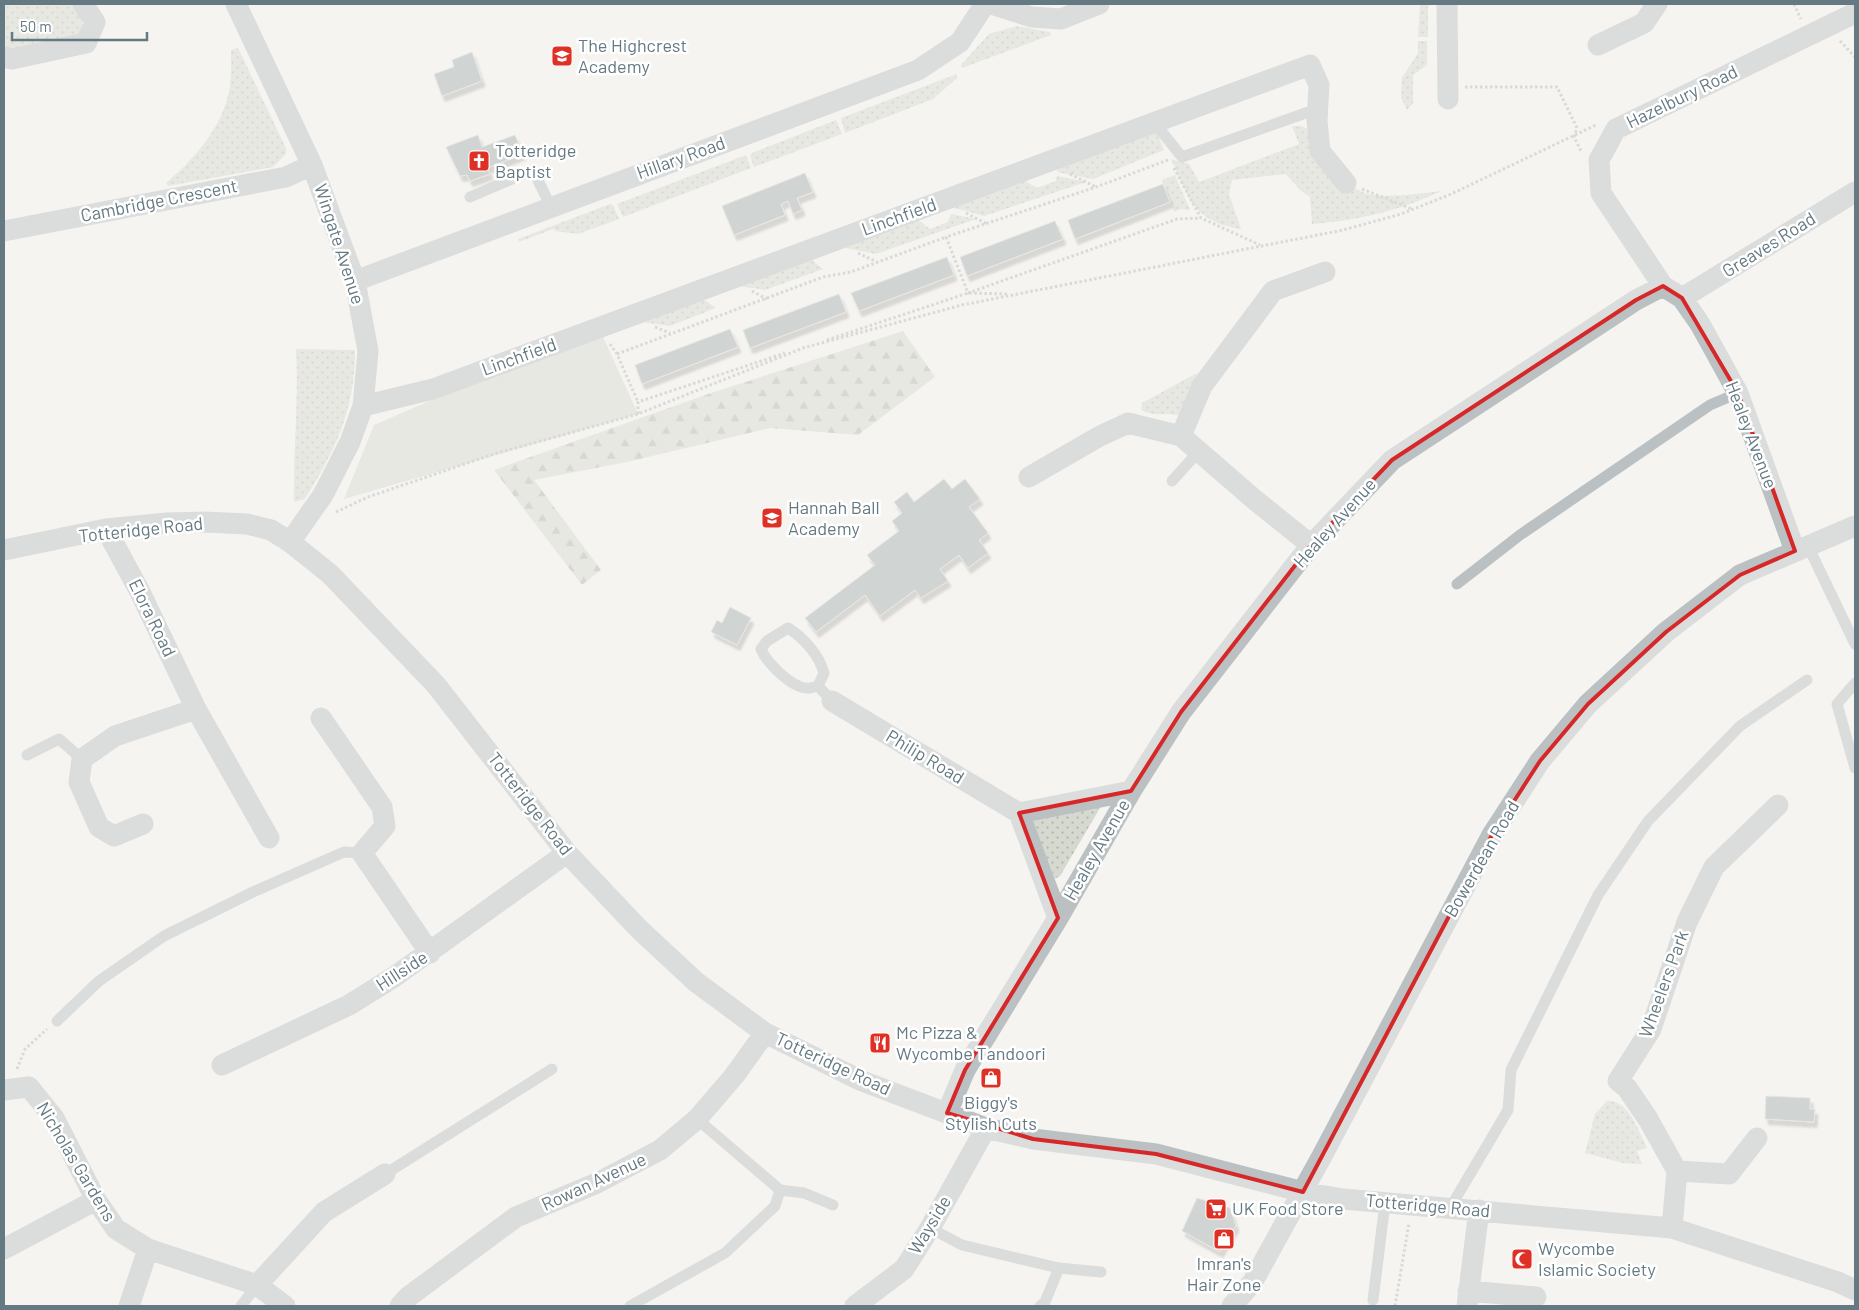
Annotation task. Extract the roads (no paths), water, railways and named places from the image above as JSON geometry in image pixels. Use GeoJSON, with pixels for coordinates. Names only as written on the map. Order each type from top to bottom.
{"type":"FeatureCollection","features":[{"type":"Feature","properties":{"kind":"street"},"geometry":{"type":"LineString","coordinates":[[4,57],[12,59],[86,43],[95,22],[84,4]]}},
{"type":"Feature","properties":{"kind":"street","name":"Wingate Avenue"},"geometry":{"type":"LineString","coordinates":[[236,4],[312,165],[355,281],[368,351],[363,406],[350,442],[323,495],[290,542]]}},
{"type":"Feature","properties":{"kind":"street","name":"Hillary Road"},"geometry":{"type":"LineString","coordinates":[[355,281],[918,70],[960,42],[984,4]]}},
{"type":"Feature","properties":{"kind":"street"},"geometry":{"type":"LineString","coordinates":[[991,4],[1032,17],[1062,19],[1099,4]]}},
{"type":"Feature","properties":{"kind":"street"},"geometry":{"type":"LineString","coordinates":[[1447,4],[1448,93]]}},
{"type":"Feature","properties":{"kind":"street"},"geometry":{"type":"LineString","coordinates":[[1598,46],[1644,23],[1657,4]]}},
{"type":"Feature","properties":{"kind":"street","name":"Hazelbury Road"},"geometry":{"type":"LineString","coordinates":[[1663,286],[1601,193],[1599,160],[1616,129],[1855,13]]}},
{"type":"Feature","properties":{"kind":"street","name":"Linchfield"},"geometry":{"type":"LineString","coordinates":[[363,406],[433,389],[1310,64],[1319,86],[1317,108],[1320,151],[1346,183]]}},
{"type":"Feature","properties":{"kind":"street","name":"Cambridge Crescent"},"geometry":{"type":"LineString","coordinates":[[4,230],[286,177],[312,165]]}},
{"type":"Feature","properties":{"kind":"street","name":"Greaves Road"},"geometry":{"type":"LineString","coordinates":[[1682,298],[1855,192]]}},
{"type":"Feature","properties":{"kind":"street"},"geometry":{"type":"LineString","coordinates":[[1181,436],[1202,386],[1273,291],[1325,272]]}},
{"type":"Feature","properties":{"kind":"street","name":"Healey Avenue"},"geometry":{"type":"LineString","coordinates":[[947,1113],[964,1070],[1058,918],[1130,791],[1181,712],[1312,545],[1392,460],[1636,300],[1663,286],[1682,298],[1700,324],[1738,393],[1801,548]]}},
{"type":"Feature","properties":{"kind":"street"},"geometry":{"type":"LineString","coordinates":[[1029,478],[1100,436],[1128,423],[1181,436],[1312,545]]}},
{"type":"Feature","properties":{"kind":"street","name":"Totteridge Road"},"geometry":{"type":"LineString","coordinates":[[4,550],[106,529],[167,523],[239,524],[271,530],[290,542],[330,574],[436,685],[567,853],[639,929],[696,982],[765,1033],[862,1080],[986,1128],[1033,1139],[1156,1154],[1303,1192],[1343,1199],[1672,1228],[1838,1282],[1855,1290]]}},
{"type":"Feature","properties":{"kind":"street","name":"Bowerdean Road"},"geometry":{"type":"LineString","coordinates":[[1232,1306],[1252,1283],[1303,1192],[1492,835],[1540,761],[1588,704],[1666,632],[1740,575],[1855,526]]}},
{"type":"Feature","properties":{"kind":"street","name":"Elora Road"},"geometry":{"type":"LineString","coordinates":[[106,529],[140,592],[196,708],[269,838]]}},
{"type":"Feature","properties":{"kind":"street","name":"Philip Road"},"geometry":{"type":"LineString","coordinates":[[825,694],[1019,814]]}},
{"type":"Feature","properties":{"kind":"street"},"geometry":{"type":"LineString","coordinates":[[143,824],[114,836],[99,827],[79,782],[82,760],[115,736],[196,708]]}},
{"type":"Feature","properties":{"kind":"street"},"geometry":{"type":"LineString","coordinates":[[321,718],[382,807],[385,826],[362,853],[430,953]]}},
{"type":"Feature","properties":{"kind":"street"},"geometry":{"type":"LineString","coordinates":[[1058,918],[1019,814],[1130,791]]}},
{"type":"Feature","properties":{"kind":"street","name":"Wheelers Park"},"geometry":{"type":"LineString","coordinates":[[1676,1171],[1648,1119],[1628,1088],[1618,1082],[1651,1029],[1687,922],[1714,866],[1778,805]]}},
{"type":"Feature","properties":{"kind":"street","name":"Hillside"},"geometry":{"type":"LineString","coordinates":[[222,1065],[349,1005],[430,953],[567,853]]}},
{"type":"Feature","properties":{"kind":"street","name":"Rowan Avenue"},"geometry":{"type":"LineString","coordinates":[[400,1306],[408,1297],[516,1217],[597,1182],[660,1150],[697,1120],[734,1076],[765,1033]]}},
{"type":"Feature","properties":{"kind":"street","name":"Nicholas Gardens"},"geometry":{"type":"LineString","coordinates":[[7,1089],[29,1087],[54,1118],[96,1200],[116,1229],[148,1249],[257,1285],[285,1306]]}},
{"type":"Feature","properties":{"kind":"street","name":"Wayside"},"geometry":{"type":"LineString","coordinates":[[855,1306],[904,1268],[930,1228],[986,1128]]}},
{"type":"Feature","properties":{"kind":"street"},"geometry":{"type":"LineString","coordinates":[[1672,1228],[1676,1171],[1729,1174],[1757,1138]]}},
{"type":"Feature","properties":{"kind":"street"},"geometry":{"type":"LineString","coordinates":[[257,1285],[324,1212],[385,1174]]}},
{"type":"Feature","properties":{"kind":"street"},"geometry":{"type":"LineString","coordinates":[[4,1249],[96,1200]]}},
{"type":"Feature","properties":{"kind":"street"},"geometry":{"type":"LineString","coordinates":[[1479,1210],[1467,1298],[1536,1297]]}},
{"type":"Feature","properties":{"kind":"street"},"geometry":{"type":"LineString","coordinates":[[129,1306],[148,1249]]}},
{"type":"Feature","properties":{"kind":"lane"},"geometry":{"type":"LineString","coordinates":[[1154,122],[1182,157],[1317,108]]}},
{"type":"Feature","properties":{"kind":"lane"},"geometry":{"type":"LineString","coordinates":[[470,197],[533,170],[551,207]]}},
{"type":"Feature","properties":{"kind":"lane"},"geometry":{"type":"LineString","coordinates":[[1458,584],[1520,536],[1710,405],[1738,393]]}},
{"type":"Feature","properties":{"kind":"lane"},"geometry":{"type":"LineString","coordinates":[[1172,481],[1199,451]]}},
{"type":"Feature","properties":{"kind":"lane"},"geometry":{"type":"LineString","coordinates":[[1801,548],[1855,644]]}},
{"type":"Feature","properties":{"kind":"lane"},"geometry":{"type":"LineString","coordinates":[[788,628],[798,634],[821,660],[825,694],[804,688],[778,672],[763,655],[761,648],[788,628]]}},
{"type":"Feature","properties":{"kind":"lane"},"geometry":{"type":"LineString","coordinates":[[1450,1208],[1508,1110],[1511,1070],[1598,895],[1648,821],[1740,726],[1807,680]]}},
{"type":"Feature","properties":{"kind":"lane"},"geometry":{"type":"LineString","coordinates":[[1855,684],[1836,704],[1855,768]]}},
{"type":"Feature","properties":{"kind":"lane"},"geometry":{"type":"LineString","coordinates":[[26,755],[59,739],[82,760]]}},
{"type":"Feature","properties":{"kind":"lane"},"geometry":{"type":"LineString","coordinates":[[57,1020],[99,981],[164,936],[253,892],[344,852],[362,853]]}},
{"type":"Feature","properties":{"kind":"lane"},"geometry":{"type":"LineString","coordinates":[[385,1174],[552,1069]]}},
{"type":"Feature","properties":{"kind":"lane"},"geometry":{"type":"LineString","coordinates":[[697,1120],[780,1190],[804,1193],[833,1205]]}},
{"type":"Feature","properties":{"kind":"lane"},"geometry":{"type":"LineString","coordinates":[[630,1306],[725,1253],[775,1206],[780,1190]]}},
{"type":"Feature","properties":{"kind":"lane"},"geometry":{"type":"LineString","coordinates":[[1373,1300],[1385,1203]]}},
{"type":"Feature","properties":{"kind":"lane"},"geometry":{"type":"LineString","coordinates":[[930,1228],[962,1245],[1059,1268],[1101,1272]]}},
{"type":"Feature","properties":{"kind":"lane"},"geometry":{"type":"LineString","coordinates":[[1040,1306],[1045,1302],[1059,1268]]}},
{"type":"Feature","properties":{"kind":"lane"},"geometry":{"type":"LineString","coordinates":[[241,1306],[257,1285]]}},
{"type":"Feature","properties":{"kind":"place","name":"The Highcrest Academy"},"geometry":{"type":"Point","coordinates":[562,56]}},
{"type":"Feature","properties":{"kind":"place","name":"Totteridge Baptist"},"geometry":{"type":"Point","coordinates":[479,161]}},
{"type":"Feature","properties":{"kind":"place","name":"Hannah Ball Academy"},"geometry":{"type":"Point","coordinates":[772,518]}},
{"type":"Feature","properties":{"kind":"place","name":"Mc Pizza & Wycombe Tandoori"},"geometry":{"type":"Point","coordinates":[880,1043]}},
{"type":"Feature","properties":{"kind":"place","name":"Biggy's Stylish Cuts"},"geometry":{"type":"Point","coordinates":[991,1078]}},
{"type":"Feature","properties":{"kind":"place","name":"UK Food Store"},"geometry":{"type":"Point","coordinates":[1216,1209]}},
{"type":"Feature","properties":{"kind":"place","name":"Imran's Hair Zone"},"geometry":{"type":"Point","coordinates":[1224,1239]}},
{"type":"Feature","properties":{"kind":"place","name":"Wycombe Islamic Society"},"geometry":{"type":"Point","coordinates":[1522,1259]}}]}
